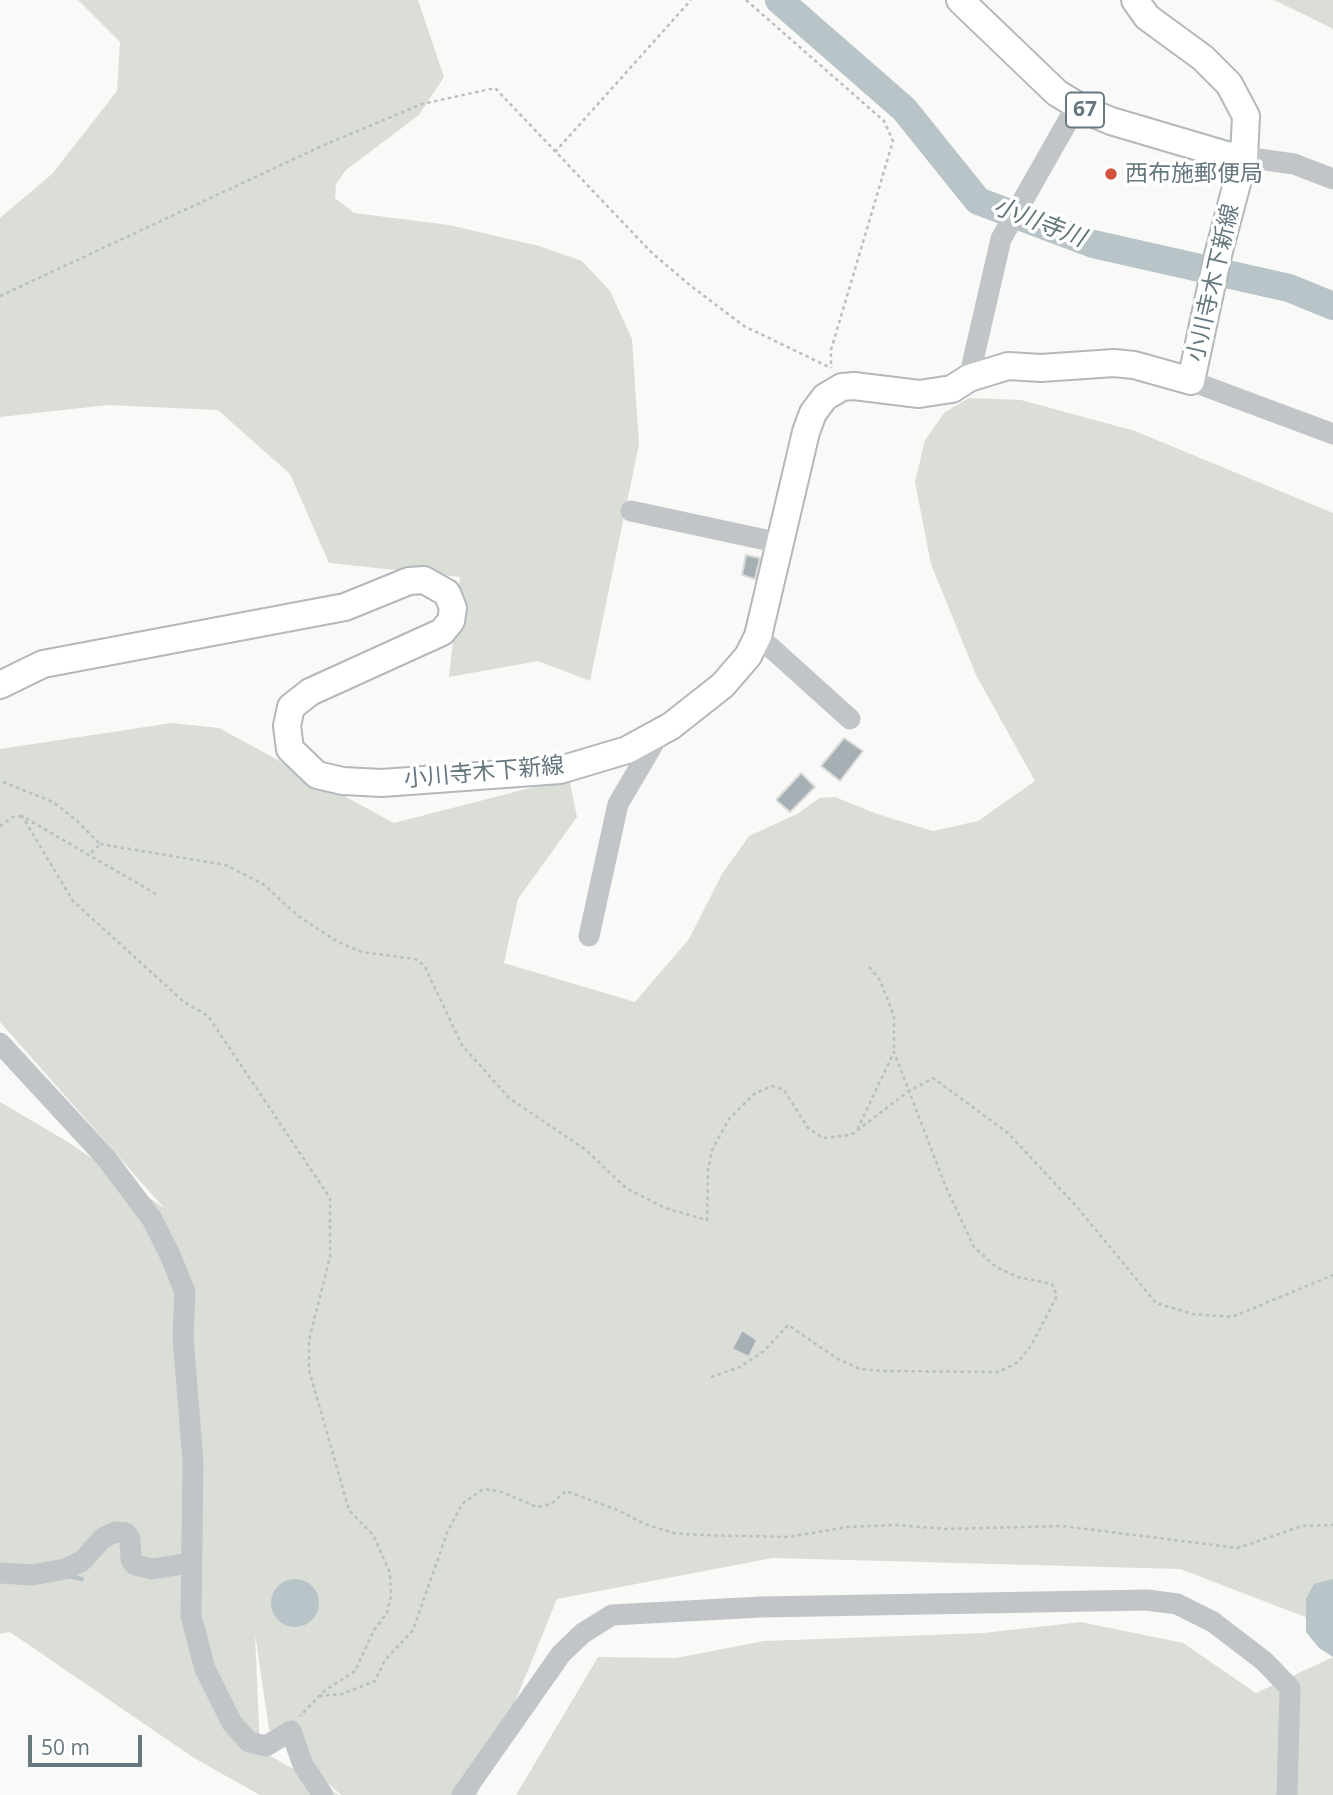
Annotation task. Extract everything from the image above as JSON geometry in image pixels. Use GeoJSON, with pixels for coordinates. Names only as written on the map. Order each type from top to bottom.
{"type":"FeatureCollection","features":[{"type":"Feature","properties":{"kind":"main road","name":"67"},"geometry":{"type":"LineString","coordinates":[[960,0],[1057,93],[1077,105],[1111,121],[1226,155],[1244,157]]}},
{"type":"Feature","properties":{"kind":"main road","name":"小川寺木下新線"},"geometry":{"type":"LineString","coordinates":[[0,685],[43,664],[345,607],[409,581],[424,580],[447,593],[453,608],[451,621],[442,632],[310,692],[291,707],[287,726],[290,749],[317,775],[343,781],[382,783],[560,769],[626,750],[661,731],[697,708],[723,685],[748,656],[758,636],[813,413],[825,397],[842,387],[854,386],[919,394],[952,389],[970,378],[1008,366],[1041,368],[1114,363],[1134,365],[1191,382],[1218,255],[1244,157],[1246,116],[1229,84],[1203,58],[1147,17],[1135,0]]}},
{"type":"Feature","properties":{"kind":"street"},"geometry":{"type":"LineString","coordinates":[[970,378],[1008,223],[1024,201],[1077,105]]}},
{"type":"Feature","properties":{"kind":"street"},"geometry":{"type":"LineString","coordinates":[[1244,157],[1294,164],[1333,179]]}},
{"type":"Feature","properties":{"kind":"street"},"geometry":{"type":"LineString","coordinates":[[1191,382],[1333,434]]}},
{"type":"Feature","properties":{"kind":"street"},"geometry":{"type":"LineString","coordinates":[[631,511],[780,543]]}},
{"type":"Feature","properties":{"kind":"street"},"geometry":{"type":"LineString","coordinates":[[758,636],[850,719]]}},
{"type":"Feature","properties":{"kind":"street"},"geometry":{"type":"LineString","coordinates":[[590,936],[618,804],[661,731]]}},
{"type":"Feature","properties":{"kind":"street"},"geometry":{"type":"LineString","coordinates":[[0,1043],[106,1158],[152,1219],[185,1292],[183,1337],[193,1462],[191,1616],[205,1669],[232,1723],[249,1742],[267,1746],[291,1731],[303,1765],[323,1795]]}},
{"type":"Feature","properties":{"kind":"street"},"geometry":{"type":"LineString","coordinates":[[0,1573],[32,1575],[65,1569],[82,1561],[103,1538],[115,1532],[126,1533],[130,1539],[131,1560],[135,1565],[152,1569],[190,1563]]}},
{"type":"Feature","properties":{"kind":"street"},"geometry":{"type":"LineString","coordinates":[[462,1795],[561,1654],[583,1633],[612,1615],[761,1607],[1147,1600],[1177,1604],[1213,1622],[1264,1661],[1290,1688],[1287,1795]]}},
{"type":"Feature","properties":{"kind":"path"},"geometry":{"type":"LineString","coordinates":[[555,152],[691,0]]}},
{"type":"Feature","properties":{"kind":"path"},"geometry":{"type":"LineString","coordinates":[[746,0],[884,121],[892,141],[831,350],[831,368]]}},
{"type":"Feature","properties":{"kind":"path"},"geometry":{"type":"LineString","coordinates":[[0,296],[324,145],[422,104],[495,88],[652,253],[691,286],[744,327],[831,368],[854,386]]}},
{"type":"Feature","properties":{"kind":"path"},"geometry":{"type":"LineString","coordinates":[[3,782],[53,802],[100,844],[226,865],[263,884],[298,916],[338,943],[362,952],[415,959],[424,965],[462,1045],[509,1098],[586,1150],[626,1188],[665,1208],[707,1220],[706,1193],[712,1150],[729,1119],[754,1094],[772,1086],[784,1090],[808,1128],[822,1138],[851,1135],[909,1091],[933,1078],[1008,1133],[1077,1207],[1156,1303],[1193,1314],[1232,1317],[1333,1276]]}},
{"type":"Feature","properties":{"kind":"path"},"geometry":{"type":"LineString","coordinates":[[22,816],[73,901],[184,1002],[208,1016],[330,1198],[330,1257],[309,1340],[309,1370],[349,1510],[373,1535],[390,1573],[391,1596],[387,1613],[374,1630],[355,1671],[319,1696],[299,1717],[291,1731]]}},
{"type":"Feature","properties":{"kind":"path"},"geometry":{"type":"LineString","coordinates":[[0,826],[13,817],[22,816],[156,894]]}},
{"type":"Feature","properties":{"kind":"path"},"geometry":{"type":"LineString","coordinates":[[89,855],[100,844]]}},
{"type":"Feature","properties":{"kind":"path"},"geometry":{"type":"LineString","coordinates":[[711,1377],[740,1367],[764,1351],[788,1325],[838,1359],[860,1368],[882,1371],[999,1372],[1018,1362],[1032,1344],[1057,1296],[1052,1284],[1018,1277],[996,1267],[974,1247],[945,1185],[894,1052],[894,1016],[888,998],[869,967]]}},
{"type":"Feature","properties":{"kind":"path"},"geometry":{"type":"LineString","coordinates":[[858,1128],[894,1052]]}},
{"type":"Feature","properties":{"kind":"path"},"geometry":{"type":"LineString","coordinates":[[319,1696],[342,1694],[375,1681],[385,1660],[413,1630],[447,1533],[463,1504],[483,1489],[499,1491],[537,1507],[551,1504],[566,1491],[615,1508],[645,1524],[674,1533],[700,1535],[788,1537],[859,1526],[946,1529],[1062,1526],[1238,1548],[1302,1526],[1333,1525]]}},
{"type":"Feature","properties":{"kind":"shaded area"},"geometry":{"type":"Polygon","coordinates":[[[78,0],[418,0],[444,77],[419,115],[346,170],[336,184],[335,198],[354,213],[449,225],[539,246],[582,261],[610,291],[632,339],[639,444],[590,681],[538,661],[449,677],[460,577],[329,563],[290,474],[218,410],[108,405],[0,417],[0,218],[52,174],[117,91],[120,42],[78,0]]]}},
{"type":"Feature","properties":{"kind":"shaded area"},"geometry":{"type":"Polygon","coordinates":[[[1274,0],[1333,0],[1333,29],[1307,16],[1274,0]]]}},
{"type":"Feature","properties":{"kind":"shaded area"},"geometry":{"type":"Polygon","coordinates":[[[969,398],[1021,400],[1135,431],[1333,513],[1333,1622],[1329,1626],[1180,1569],[773,1558],[557,1599],[477,1795],[341,1795],[269,1729],[255,1634],[260,1750],[339,1795],[260,1795],[194,1758],[10,1632],[0,1634],[0,1102],[68,1142],[164,1208],[0,1022],[0,749],[172,723],[219,728],[394,823],[569,778],[577,817],[518,899],[504,963],[635,1002],[689,939],[722,874],[749,836],[799,813],[819,798],[835,797],[877,814],[933,831],[978,821],[1035,781],[976,675],[931,564],[915,482],[925,440],[945,412],[969,398]]]}},
{"type":"Feature","properties":{"kind":"shaded area"},"geometry":{"type":"Polygon","coordinates":[[[295,1579],[304,1580],[312,1586],[318,1594],[318,1612],[312,1620],[304,1626],[295,1627],[286,1626],[278,1620],[272,1612],[271,1603],[272,1594],[278,1586],[286,1580],[295,1579]]]}},
{"type":"Feature","properties":{"kind":"shaded area"},"geometry":{"type":"Polygon","coordinates":[[[1333,1579],[1333,1657],[1319,1648],[1306,1632],[1306,1599],[1314,1584],[1333,1579]]]}},
{"type":"Feature","properties":{"kind":"shaded area"},"geometry":{"type":"Polygon","coordinates":[[[1081,1622],[1183,1643],[1256,1693],[1333,1657],[1333,1795],[516,1795],[598,1657],[676,1658],[764,1641],[984,1633],[1081,1622]]]}},
{"type":"Feature","properties":{"kind":"building"},"geometry":{"type":"Polygon","coordinates":[[[746,555],[760,558],[755,579],[742,575],[746,555]]]}},
{"type":"Feature","properties":{"kind":"building"},"geometry":{"type":"Polygon","coordinates":[[[844,738],[863,751],[840,781],[821,766],[844,738]]]}},
{"type":"Feature","properties":{"kind":"building"},"geometry":{"type":"Polygon","coordinates":[[[801,773],[815,787],[790,812],[776,800],[801,773]]]}},
{"type":"Feature","properties":{"kind":"building"},"geometry":{"type":"Polygon","coordinates":[[[742,1330],[757,1340],[749,1357],[732,1349],[742,1330]]]}},
{"type":"Feature","properties":{"kind":"waterway","name":"小川寺川"},"geometry":{"type":"LineString","coordinates":[[779,0],[904,109],[978,201],[1093,244],[1289,288],[1333,306]]}},
{"type":"Feature","properties":{"kind":"waterway"},"geometry":{"type":"LineString","coordinates":[[69,1576],[82,1579]]}},
{"type":"Feature","properties":{"kind":"place","name":"西布施郵便局"},"geometry":{"type":"Point","coordinates":[1111,174]}}]}
